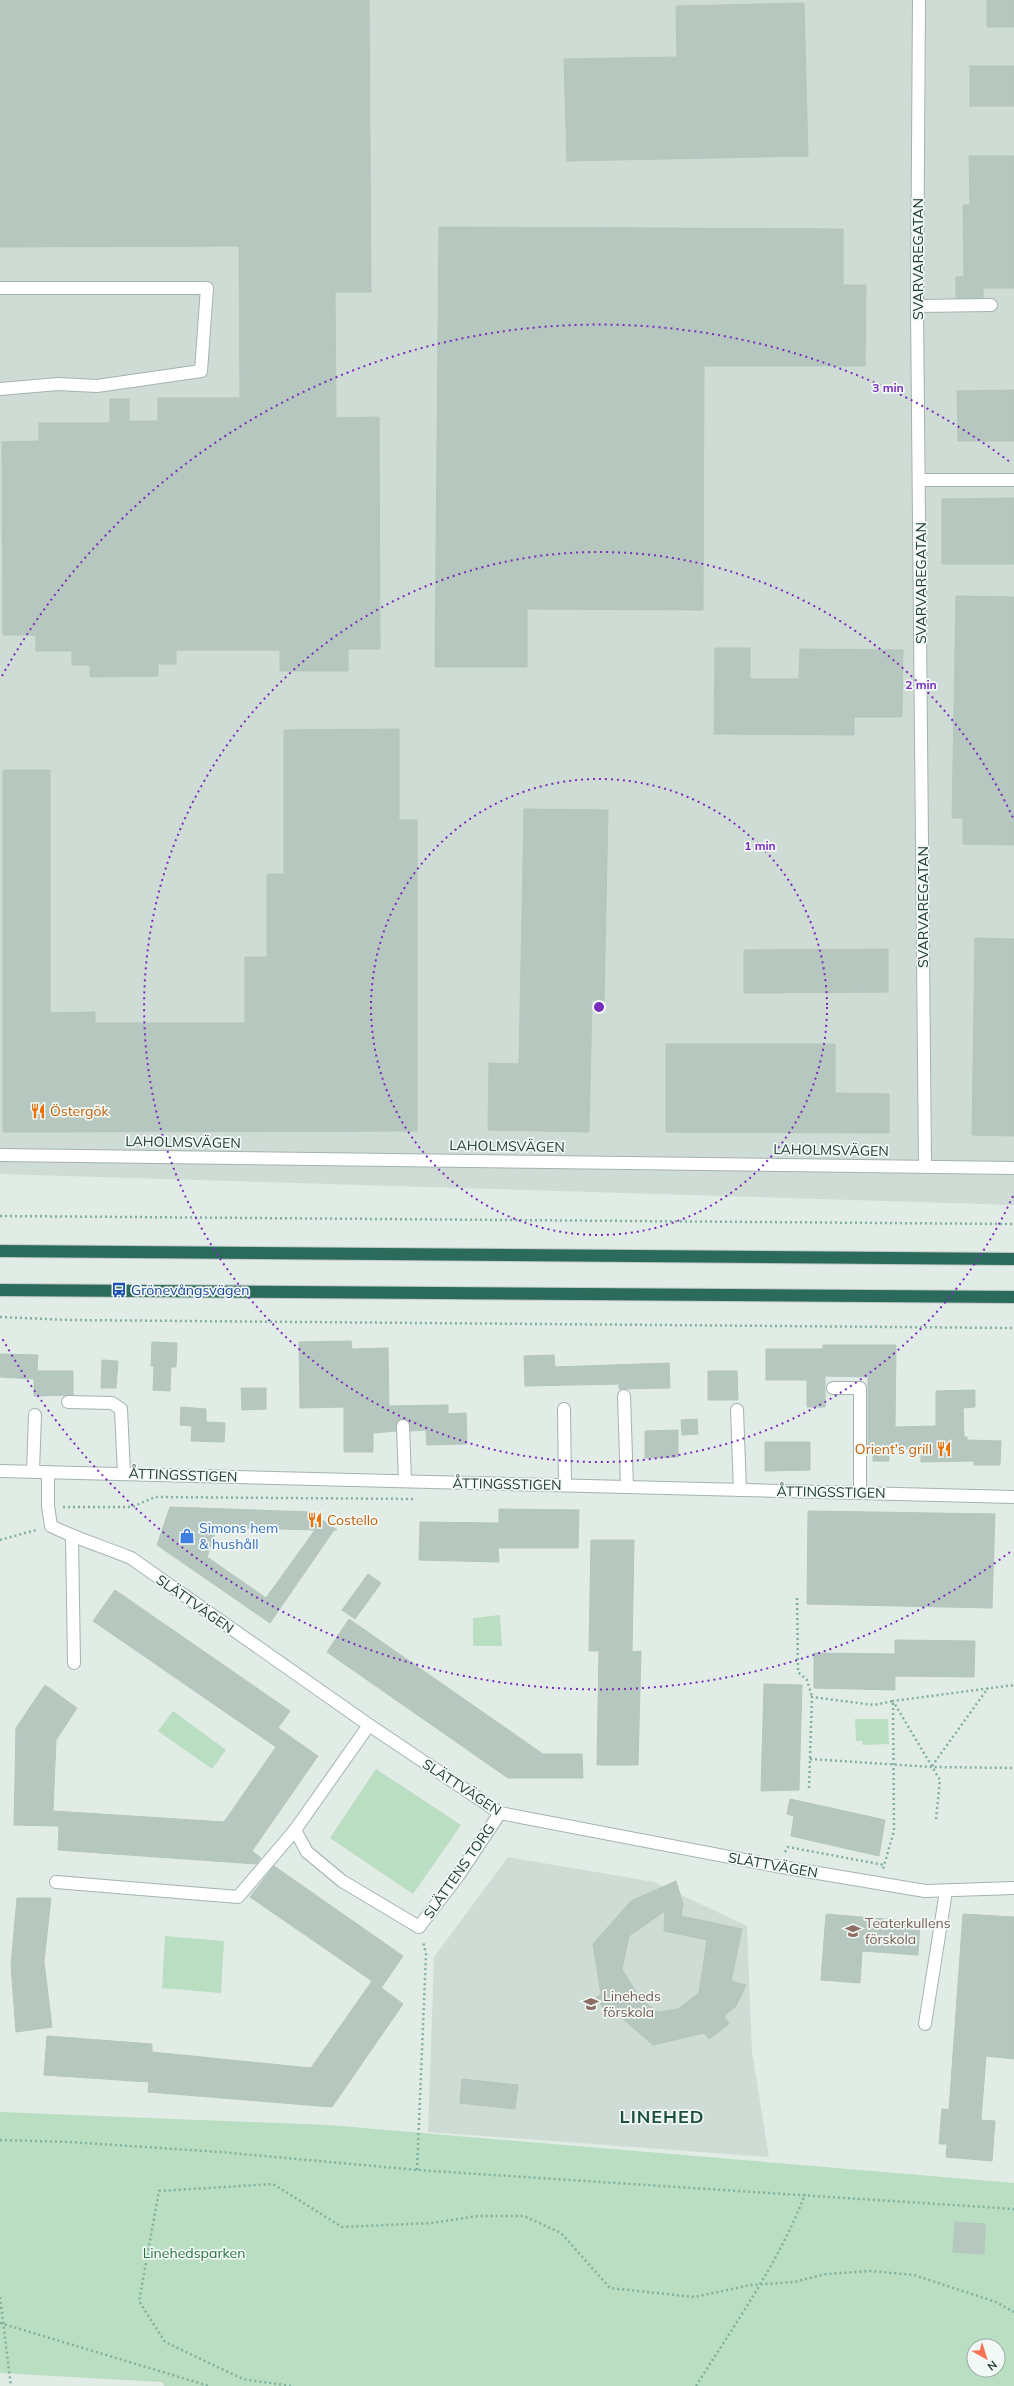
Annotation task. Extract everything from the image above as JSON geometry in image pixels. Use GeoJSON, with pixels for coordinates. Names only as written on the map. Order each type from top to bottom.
{"type":"FeatureCollection","features":[{"type":"Feature","properties":{"kind":"highway"},"geometry":{"type":"LineString","coordinates":[[0,1251],[1014,1259]]}},
{"type":"Feature","properties":{"kind":"highway"},"geometry":{"type":"LineString","coordinates":[[0,1290],[1014,1297]]}},
{"type":"Feature","properties":{"kind":"street","name":"SVARVAREGATAN"},"geometry":{"type":"LineString","coordinates":[[919,0],[917,306],[920,480],[925,1166]]}},
{"type":"Feature","properties":{"kind":"street"},"geometry":{"type":"LineString","coordinates":[[0,288],[207,288],[202,372],[97,386],[58,384],[0,389]]}},
{"type":"Feature","properties":{"kind":"street"},"geometry":{"type":"LineString","coordinates":[[917,306],[991,305]]}},
{"type":"Feature","properties":{"kind":"street"},"geometry":{"type":"LineString","coordinates":[[920,480],[1014,480]]}},
{"type":"Feature","properties":{"kind":"street","name":"LAHOLMSVÄGEN"},"geometry":{"type":"LineString","coordinates":[[0,1155],[1014,1168]]}},
{"type":"Feature","properties":{"kind":"street"},"geometry":{"type":"LineString","coordinates":[[833,1388],[860,1388],[860,1493]]}},
{"type":"Feature","properties":{"kind":"street"},"geometry":{"type":"LineString","coordinates":[[624,1396],[628,1487]]}},
{"type":"Feature","properties":{"kind":"street"},"geometry":{"type":"LineString","coordinates":[[68,1402],[112,1403],[121,1409],[124,1474]]}},
{"type":"Feature","properties":{"kind":"street"},"geometry":{"type":"LineString","coordinates":[[564,1409],[565,1485]]}},
{"type":"Feature","properties":{"kind":"street"},"geometry":{"type":"LineString","coordinates":[[737,1410],[740,1490]]}},
{"type":"Feature","properties":{"kind":"street"},"geometry":{"type":"LineString","coordinates":[[33,1471],[35,1415]]}},
{"type":"Feature","properties":{"kind":"street"},"geometry":{"type":"LineString","coordinates":[[403,1426],[405,1481]]}},
{"type":"Feature","properties":{"kind":"street","name":"ÅTTINGSSTIGEN"},"geometry":{"type":"LineString","coordinates":[[0,1471],[1014,1497]]}},
{"type":"Feature","properties":{"kind":"street"},"geometry":{"type":"LineString","coordinates":[[48,1472],[48,1506],[51,1526]]}},
{"type":"Feature","properties":{"kind":"street","name":"SLÄTTVÄGEN"},"geometry":{"type":"LineString","coordinates":[[51,1526],[72,1537],[95,1543],[131,1558],[369,1725],[500,1813],[776,1866],[880,1882],[926,1891],[1014,1888]]}},
{"type":"Feature","properties":{"kind":"street"},"geometry":{"type":"LineString","coordinates":[[72,1537],[74,1663]]}},
{"type":"Feature","properties":{"kind":"street"},"geometry":{"type":"LineString","coordinates":[[56,1882],[238,1897],[295,1830],[369,1725]]}},
{"type":"Feature","properties":{"kind":"street","name":"SLÄTTENS TORG"},"geometry":{"type":"LineString","coordinates":[[295,1830],[307,1852],[342,1881],[419,1927],[458,1876],[500,1813]]}},
{"type":"Feature","properties":{"kind":"street"},"geometry":{"type":"LineString","coordinates":[[925,2024],[946,1891]]}},
{"type":"Feature","properties":{"kind":"path"},"geometry":{"type":"LineString","coordinates":[[0,1216],[1014,1224]]}},
{"type":"Feature","properties":{"kind":"path"},"geometry":{"type":"LineString","coordinates":[[0,1316],[69,1320],[1014,1328]]}},
{"type":"Feature","properties":{"kind":"path"},"geometry":{"type":"LineString","coordinates":[[0,1540],[51,1526]]}},
{"type":"Feature","properties":{"kind":"path"},"geometry":{"type":"LineString","coordinates":[[797,1598],[798,1672],[807,1680],[812,1698],[809,1788]]}},
{"type":"Feature","properties":{"kind":"path"},"geometry":{"type":"LineString","coordinates":[[812,1698],[874,1705],[893,1701],[1014,1685]]}},
{"type":"Feature","properties":{"kind":"path"},"geometry":{"type":"LineString","coordinates":[[932,1767],[988,1688]]}},
{"type":"Feature","properties":{"kind":"path"},"geometry":{"type":"LineString","coordinates":[[880,1882],[894,1831],[893,1701]]}},
{"type":"Feature","properties":{"kind":"path"},"geometry":{"type":"LineString","coordinates":[[893,1701],[940,1780],[936,1819]]}},
{"type":"Feature","properties":{"kind":"path"},"geometry":{"type":"LineString","coordinates":[[810,1759],[932,1767],[1014,1768]]}},
{"type":"Feature","properties":{"kind":"path"},"geometry":{"type":"LineString","coordinates":[[776,1866],[788,1847],[884,1865]]}},
{"type":"Feature","properties":{"kind":"path"},"geometry":{"type":"LineString","coordinates":[[417,2170],[426,1954],[419,1927]]}},
{"type":"Feature","properties":{"kind":"path"},"geometry":{"type":"LineString","coordinates":[[0,2140],[212,2151],[417,2170],[805,2194],[1014,2209]]}},
{"type":"Feature","properties":{"kind":"path"},"geometry":{"type":"LineString","coordinates":[[290,2386],[243,2379],[165,2342],[139,2301],[159,2191],[273,2184],[342,2227],[432,2223],[478,2216],[524,2216],[561,2233],[610,2288],[694,2297],[759,2284],[794,2282],[826,2274],[871,2271],[914,2275],[996,2302],[1014,2312]]}},
{"type":"Feature","properties":{"kind":"path"},"geometry":{"type":"LineString","coordinates":[[696,2386],[759,2284],[797,2217],[805,2194]]}},
{"type":"Feature","properties":{"kind":"path"},"geometry":{"type":"LineString","coordinates":[[0,2297],[5,2325],[11,2386]]}},
{"type":"Feature","properties":{"kind":"path"},"geometry":{"type":"LineString","coordinates":[[0,2323],[209,2386]]}},
{"type":"Feature","properties":{"kind":"shaded area"},"geometry":{"type":"Polygon","coordinates":[[[0,0],[1014,0],[1014,1205],[0,1174],[0,0]]]}},
{"type":"Feature","properties":{"kind":"shaded area","name":"Lineheds förskola"},"geometry":{"type":"Polygon","coordinates":[[[508,1857],[654,1882],[747,1926],[752,2052],[769,2157],[428,2132],[434,1957],[508,1857]]]}},
{"type":"Feature","properties":{"kind":"green space"},"geometry":{"type":"Polygon","coordinates":[[[500,1615],[502,1646],[473,1646],[473,1618],[500,1615]]]}},
{"type":"Feature","properties":{"kind":"green space"},"geometry":{"type":"Polygon","coordinates":[[[173,1711],[226,1750],[212,1769],[158,1731],[173,1711]]]}},
{"type":"Feature","properties":{"kind":"green space"},"geometry":{"type":"Polygon","coordinates":[[[855,1719],[888,1719],[889,1744],[863,1745],[862,1741],[856,1741],[855,1719]]]}},
{"type":"Feature","properties":{"kind":"green space"},"geometry":{"type":"Polygon","coordinates":[[[376,1769],[461,1825],[413,1894],[330,1838],[376,1769]]]}},
{"type":"Feature","properties":{"kind":"green space"},"geometry":{"type":"Polygon","coordinates":[[[165,1936],[224,1941],[221,1993],[162,1988],[165,1936]]]}},
{"type":"Feature","properties":{"kind":"green space","name":"Linehedsparken"},"geometry":{"type":"Polygon","coordinates":[[[0,2112],[328,2125],[1014,2183],[1014,2386],[164,2386],[163,2382],[0,2373],[0,2112]]]}},
{"type":"Feature","properties":{"kind":"building"},"geometry":{"type":"Polygon","coordinates":[[[0,0],[369,0],[371,292],[335,292],[336,418],[379,417],[380,649],[348,649],[348,671],[280,671],[280,650],[176,650],[176,664],[158,664],[158,676],[90,677],[90,665],[72,665],[72,651],[36,651],[36,635],[3,635],[2,442],[39,441],[39,423],[110,423],[110,399],[129,399],[129,421],[158,421],[158,398],[240,398],[239,246],[0,247],[0,0]]]}},
{"type":"Feature","properties":{"kind":"building"},"geometry":{"type":"Polygon","coordinates":[[[987,0],[1014,0],[1014,27],[987,27],[987,0]]]}},
{"type":"Feature","properties":{"kind":"building"},"geometry":{"type":"Polygon","coordinates":[[[804,3],[808,156],[567,161],[564,59],[677,57],[676,6],[804,3]]]}},
{"type":"Feature","properties":{"kind":"building"},"geometry":{"type":"Polygon","coordinates":[[[970,66],[1014,66],[1014,106],[970,106],[970,66]]]}},
{"type":"Feature","properties":{"kind":"building"},"geometry":{"type":"Polygon","coordinates":[[[969,156],[1014,156],[1014,288],[983,288],[983,298],[956,298],[956,277],[964,277],[963,205],[970,205],[969,156]]]}},
{"type":"Feature","properties":{"kind":"building"},"geometry":{"type":"Polygon","coordinates":[[[439,227],[843,229],[843,285],[866,285],[865,366],[704,366],[703,610],[527,609],[527,667],[435,667],[439,227]]]}},
{"type":"Feature","properties":{"kind":"building"},"geometry":{"type":"Polygon","coordinates":[[[1014,390],[1014,441],[958,441],[957,391],[1014,390]]]}},
{"type":"Feature","properties":{"kind":"building"},"geometry":{"type":"Polygon","coordinates":[[[1014,498],[1014,564],[942,564],[942,499],[1014,498]]]}},
{"type":"Feature","properties":{"kind":"building"},"geometry":{"type":"Polygon","coordinates":[[[956,596],[1014,597],[1014,845],[963,844],[963,818],[952,818],[956,596]]]}},
{"type":"Feature","properties":{"kind":"building"},"geometry":{"type":"Polygon","coordinates":[[[715,648],[750,648],[750,679],[799,679],[800,649],[903,650],[902,717],[854,717],[854,735],[714,734],[715,648]]]}},
{"type":"Feature","properties":{"kind":"building"},"geometry":{"type":"Polygon","coordinates":[[[399,729],[399,820],[417,820],[417,1131],[3,1132],[3,770],[50,770],[50,1013],[95,1012],[95,1023],[245,1023],[245,957],[267,957],[267,874],[284,874],[284,730],[399,729]]]}},
{"type":"Feature","properties":{"kind":"building"},"geometry":{"type":"Polygon","coordinates":[[[524,809],[608,810],[604,1001],[592,1000],[589,1132],[488,1130],[489,1063],[519,1064],[524,809]]]}},
{"type":"Feature","properties":{"kind":"building"},"geometry":{"type":"Polygon","coordinates":[[[975,938],[1014,939],[1014,1136],[972,1135],[975,938]]]}},
{"type":"Feature","properties":{"kind":"building"},"geometry":{"type":"Polygon","coordinates":[[[888,949],[888,992],[744,993],[744,950],[888,949]]]}},
{"type":"Feature","properties":{"kind":"building"},"geometry":{"type":"Polygon","coordinates":[[[666,1044],[835,1044],[835,1093],[889,1094],[889,1133],[666,1132],[666,1044]]]}},
{"type":"Feature","properties":{"kind":"building"},"geometry":{"type":"Polygon","coordinates":[[[351,1341],[352,1349],[388,1348],[389,1406],[448,1405],[448,1414],[466,1413],[467,1444],[427,1445],[426,1430],[411,1431],[409,1422],[402,1419],[397,1422],[396,1431],[373,1433],[373,1452],[344,1452],[344,1407],[300,1408],[299,1342],[351,1341]]]}},
{"type":"Feature","properties":{"kind":"building"},"geometry":{"type":"Polygon","coordinates":[[[152,1342],[177,1343],[176,1367],[171,1367],[170,1391],[153,1390],[154,1366],[151,1366],[152,1342]]]}},
{"type":"Feature","properties":{"kind":"building"},"geometry":{"type":"Polygon","coordinates":[[[823,1345],[896,1345],[895,1427],[936,1426],[936,1391],[975,1390],[975,1407],[963,1408],[964,1437],[967,1437],[967,1440],[1001,1441],[1000,1465],[974,1465],[974,1461],[921,1462],[921,1449],[889,1448],[889,1461],[873,1461],[873,1448],[868,1448],[868,1377],[825,1376],[825,1407],[807,1407],[807,1380],[766,1380],[766,1349],[823,1349],[823,1345]]]}},
{"type":"Feature","properties":{"kind":"building"},"geometry":{"type":"Polygon","coordinates":[[[0,1354],[38,1355],[37,1371],[73,1371],[73,1395],[34,1396],[34,1379],[0,1377],[0,1354]]]}},
{"type":"Feature","properties":{"kind":"building"},"geometry":{"type":"Polygon","coordinates":[[[554,1355],[555,1367],[669,1363],[670,1388],[619,1389],[619,1384],[525,1386],[524,1356],[554,1355]]]}},
{"type":"Feature","properties":{"kind":"building"},"geometry":{"type":"Polygon","coordinates":[[[102,1360],[118,1361],[116,1388],[101,1388],[102,1360]]]}},
{"type":"Feature","properties":{"kind":"building"},"geometry":{"type":"Polygon","coordinates":[[[708,1371],[737,1371],[738,1400],[708,1400],[708,1371]]]}},
{"type":"Feature","properties":{"kind":"building"},"geometry":{"type":"Polygon","coordinates":[[[241,1388],[266,1388],[266,1409],[242,1410],[241,1388]]]}},
{"type":"Feature","properties":{"kind":"building"},"geometry":{"type":"Polygon","coordinates":[[[181,1407],[206,1409],[206,1422],[225,1423],[224,1442],[191,1441],[192,1426],[180,1425],[181,1407]]]}},
{"type":"Feature","properties":{"kind":"building"},"geometry":{"type":"Polygon","coordinates":[[[697,1419],[698,1434],[682,1435],[681,1420],[697,1419]]]}},
{"type":"Feature","properties":{"kind":"building"},"geometry":{"type":"Polygon","coordinates":[[[678,1430],[678,1457],[645,1458],[645,1431],[678,1430]]]}},
{"type":"Feature","properties":{"kind":"building"},"geometry":{"type":"Polygon","coordinates":[[[765,1442],[810,1442],[810,1470],[765,1471],[765,1442]]]}},
{"type":"Feature","properties":{"kind":"building"},"geometry":{"type":"Polygon","coordinates":[[[170,1507],[310,1512],[337,1530],[334,1530],[270,1623],[157,1545],[170,1507]],[[217,1527],[207,1557],[266,1598],[315,1530],[217,1527]]]}},
{"type":"Feature","properties":{"kind":"building"},"geometry":{"type":"Polygon","coordinates":[[[499,1509],[579,1510],[578,1548],[498,1548],[499,1562],[419,1560],[420,1522],[499,1523],[499,1509]]]}},
{"type":"Feature","properties":{"kind":"building"},"geometry":{"type":"Polygon","coordinates":[[[808,1511],[995,1514],[992,1608],[807,1604],[808,1511]]]}},
{"type":"Feature","properties":{"kind":"building"},"geometry":{"type":"Polygon","coordinates":[[[591,1540],[634,1540],[632,1652],[641,1651],[638,1765],[597,1765],[599,1651],[589,1651],[591,1540]]]}},
{"type":"Feature","properties":{"kind":"building"},"geometry":{"type":"Polygon","coordinates":[[[368,1574],[381,1583],[355,1619],[342,1610],[368,1574]]]}},
{"type":"Feature","properties":{"kind":"building"},"geometry":{"type":"Polygon","coordinates":[[[115,1590],[290,1711],[278,1728],[318,1756],[252,1851],[261,1858],[256,1864],[58,1850],[59,1826],[14,1825],[16,1728],[45,1685],[77,1708],[56,1740],[53,1811],[224,1822],[276,1747],[93,1621],[115,1590]]]}},
{"type":"Feature","properties":{"kind":"building"},"geometry":{"type":"Polygon","coordinates":[[[349,1619],[543,1754],[582,1754],[583,1778],[508,1778],[327,1652],[349,1619]]]}},
{"type":"Feature","properties":{"kind":"building"},"geometry":{"type":"Polygon","coordinates":[[[895,1640],[975,1641],[974,1677],[895,1676],[895,1690],[814,1688],[814,1653],[895,1654],[895,1640]]]}},
{"type":"Feature","properties":{"kind":"building"},"geometry":{"type":"Polygon","coordinates":[[[764,1684],[802,1685],[799,1790],[761,1791],[764,1684]]]}},
{"type":"Feature","properties":{"kind":"building"},"geometry":{"type":"Polygon","coordinates":[[[790,1799],[885,1820],[879,1856],[791,1836],[794,1816],[787,1814],[790,1799]]]}},
{"type":"Feature","properties":{"kind":"building"},"geometry":{"type":"Polygon","coordinates":[[[274,1866],[403,1956],[381,1988],[403,2004],[332,2107],[148,2092],[149,2082],[44,2075],[47,2036],[152,2044],[152,2052],[311,2068],[372,1981],[250,1897],[274,1866]]]}},
{"type":"Feature","properties":{"kind":"building"},"geometry":{"type":"Polygon","coordinates":[[[676,1881],[683,1904],[681,1916],[742,1929],[731,1981],[746,1985],[736,2006],[724,2016],[729,2024],[709,2039],[704,2033],[653,2045],[615,2012],[609,2016],[596,1998],[601,1994],[593,1944],[631,1901],[676,1881]],[[665,1911],[629,1936],[622,1969],[641,2000],[658,2012],[678,2009],[699,1993],[707,1940],[664,1931],[665,1911]]]}},
{"type":"Feature","properties":{"kind":"building"},"geometry":{"type":"Polygon","coordinates":[[[17,1898],[51,1898],[44,1962],[52,2027],[16,2032],[11,1965],[17,1898]]]}},
{"type":"Feature","properties":{"kind":"building"},"geometry":{"type":"Polygon","coordinates":[[[826,1914],[920,1922],[918,1955],[862,1951],[860,1983],[821,1980],[826,1914]]]}},
{"type":"Feature","properties":{"kind":"building"},"geometry":{"type":"Polygon","coordinates":[[[963,1914],[1014,1917],[1014,2059],[986,2056],[981,2120],[995,2121],[992,2161],[946,2157],[947,2144],[939,2144],[942,2109],[949,2110],[963,1914]]]}},
{"type":"Feature","properties":{"kind":"building"},"geometry":{"type":"Polygon","coordinates":[[[462,2079],[518,2085],[515,2109],[460,2103],[462,2079]]]}},
{"type":"Feature","properties":{"kind":"building"},"geometry":{"type":"Polygon","coordinates":[[[955,2222],[985,2224],[984,2254],[953,2252],[955,2222]]]}},
{"type":"Feature","properties":{"kind":"place","name":"Östergök"},"geometry":{"type":"Point","coordinates":[38,1111]}},
{"type":"Feature","properties":{"kind":"place","name":"Grönevångsvägen"},"geometry":{"type":"Point","coordinates":[119,1290]}},
{"type":"Feature","properties":{"kind":"place","name":"Orient's grill"},"geometry":{"type":"Point","coordinates":[944,1449]}},
{"type":"Feature","properties":{"kind":"place","name":"Costello"},"geometry":{"type":"Point","coordinates":[315,1520]}},
{"type":"Feature","properties":{"kind":"place","name":"Simons hem & hushåll"},"geometry":{"type":"Point","coordinates":[187,1536]}},
{"type":"Feature","properties":{"kind":"place","name":"Teaterkullens förskola"},"geometry":{"type":"Point","coordinates":[853,1931]}},
{"type":"Feature","properties":{"kind":"place","name":"Lineheds förskola"},"geometry":{"type":"Point","coordinates":[591,2004]}},
{"type":"Feature","properties":{"kind":"district","name":"LINEHED"},"geometry":{"type":"Point","coordinates":[662,2117]}}]}
